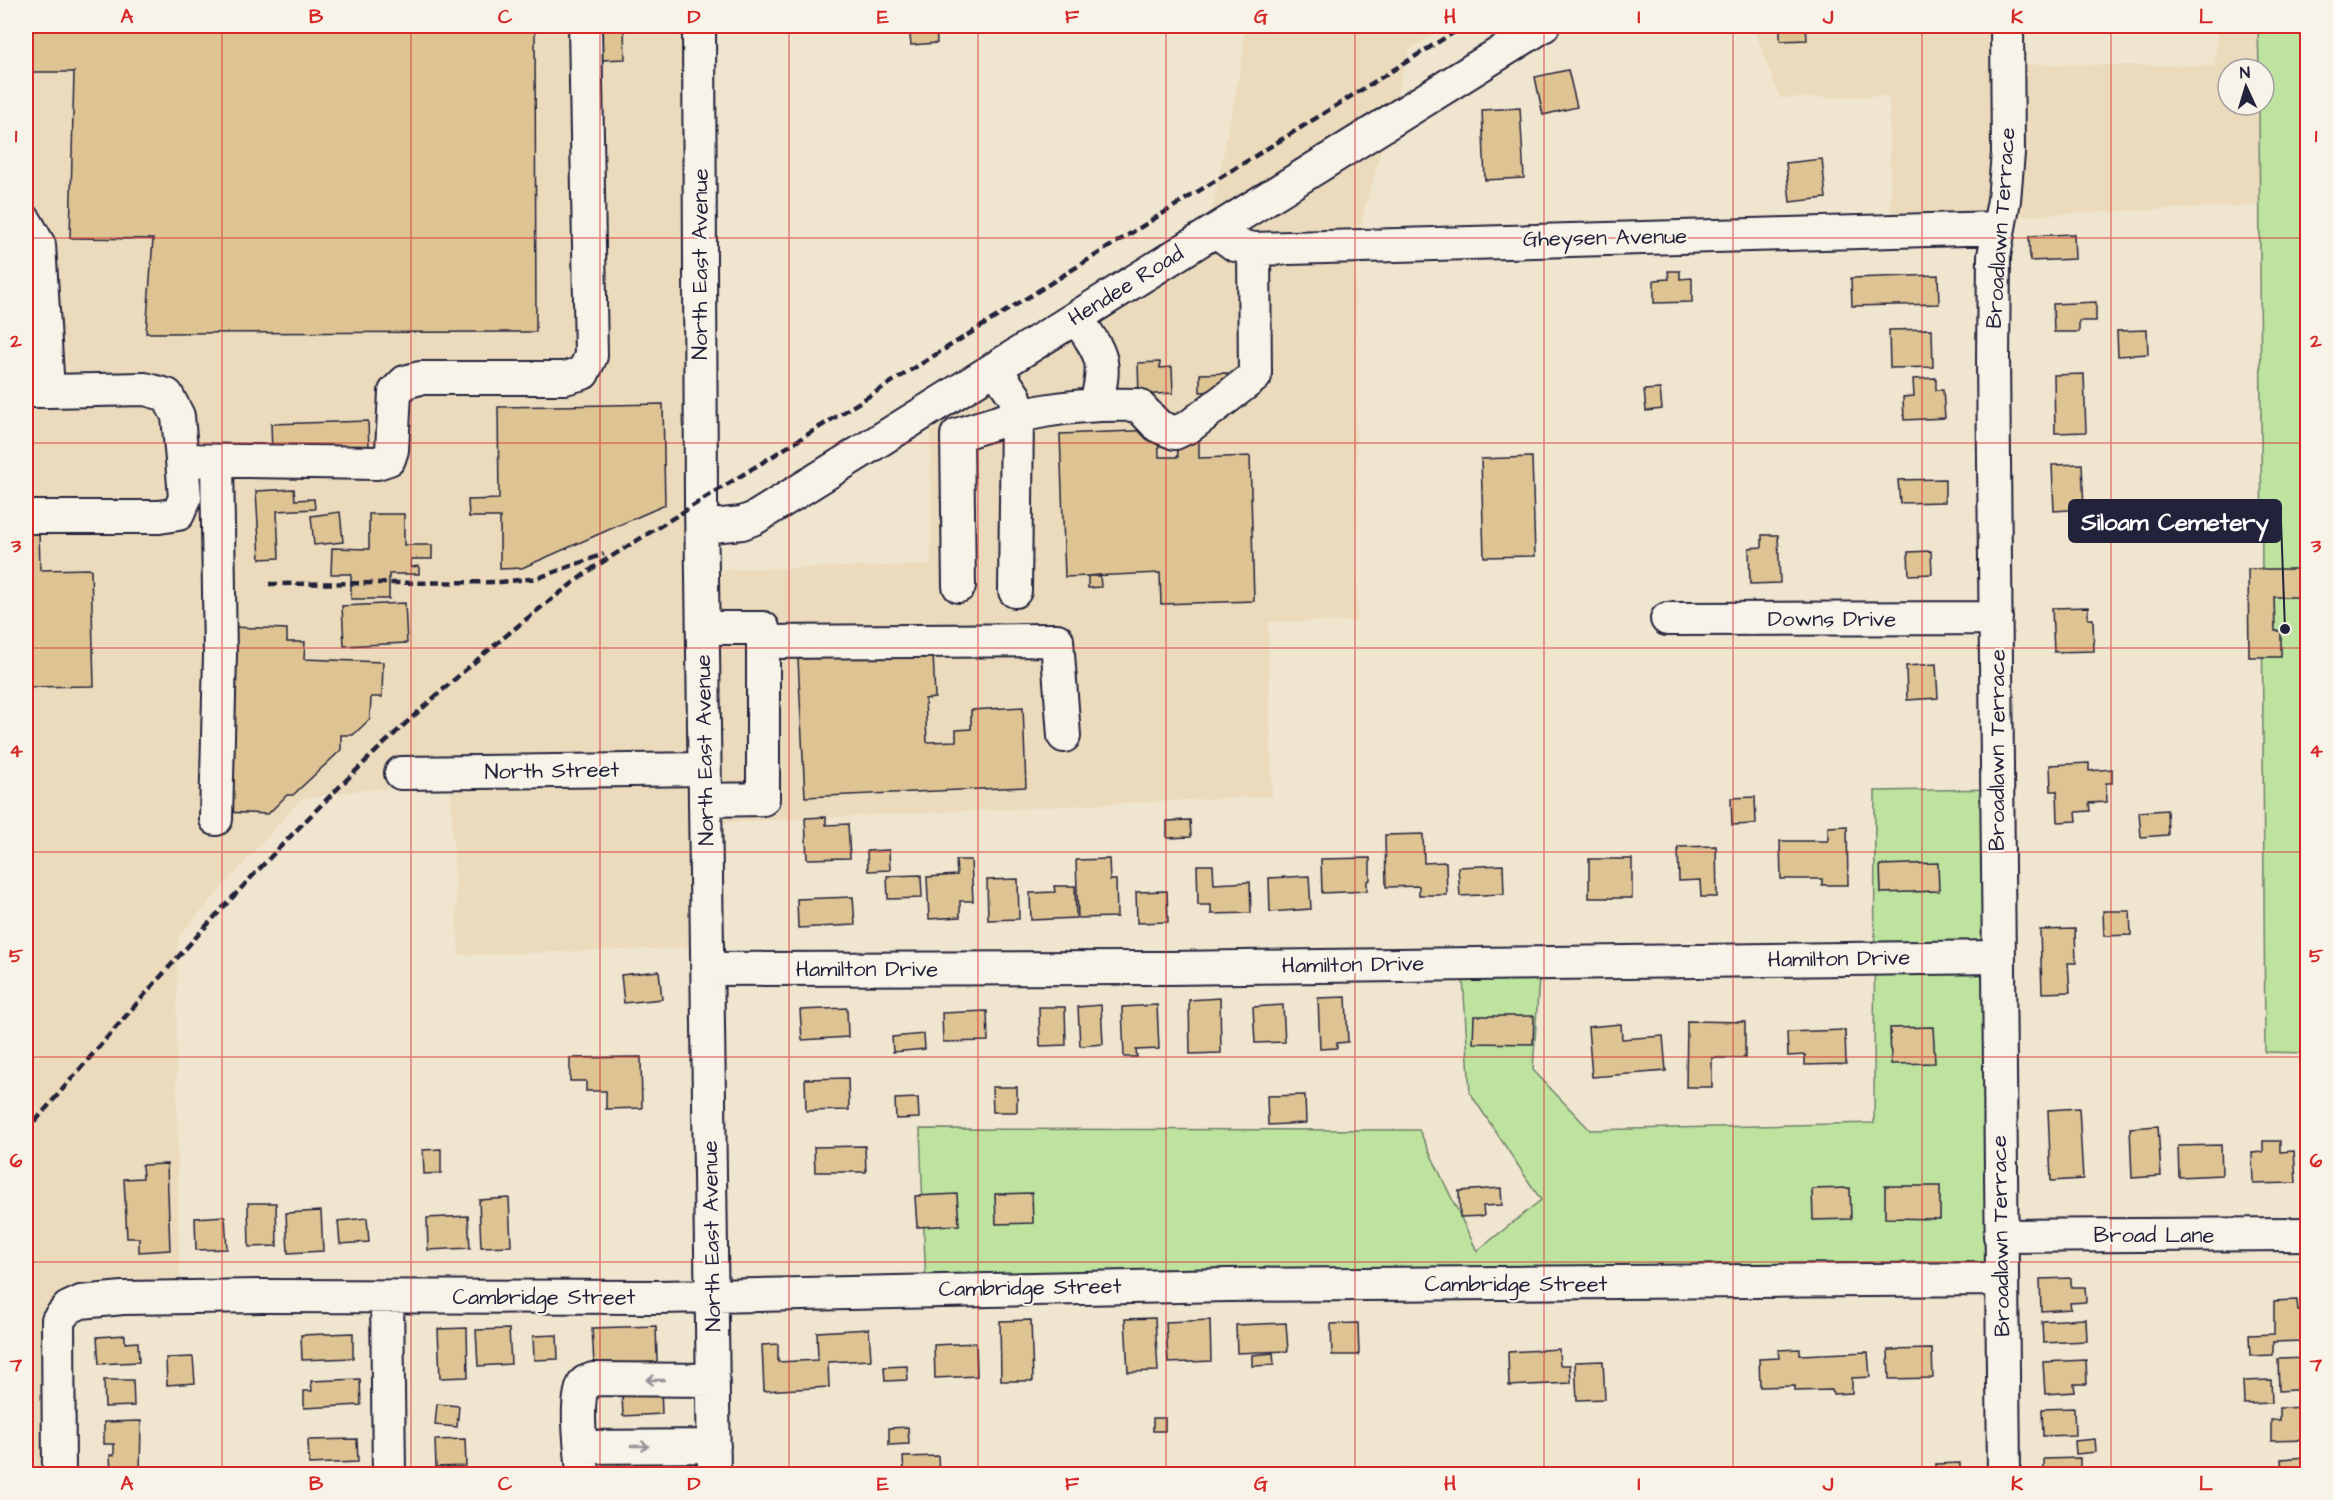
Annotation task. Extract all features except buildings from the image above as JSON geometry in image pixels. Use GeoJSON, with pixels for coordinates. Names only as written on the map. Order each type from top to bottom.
{"type":"FeatureCollection","features":[{"type":"Feature","properties":{"kind":"street"},"geometry":{"type":"LineString","coordinates":[[182,460],[377,463],[388,459],[392,450],[395,392],[405,382],[420,378],[565,378],[583,373],[591,356],[585,26]]}},
{"type":"Feature","properties":{"kind":"street","name":"North East Avenue"},"geometry":{"type":"LineString","coordinates":[[699,26],[704,769],[714,1460]]}},
{"type":"Feature","properties":{"kind":"street","name":"Hendee Road"},"geometry":{"type":"LineString","coordinates":[[702,527],[742,523],[755,518],[1543,26]]}},
{"type":"Feature","properties":{"kind":"street","name":"Broadlawn Terrace"},"geometry":{"type":"LineString","coordinates":[[2004,1474],[1993,359],[1994,256],[2008,153],[2007,26]]}},
{"type":"Feature","properties":{"kind":"street"},"geometry":{"type":"LineString","coordinates":[[26,222],[39,245],[37,391],[145,389],[167,395],[177,416],[185,498],[178,513],[159,517],[26,517]]}},
{"type":"Feature","properties":{"kind":"street","name":"Gheysen Avenue"},"geometry":{"type":"LineString","coordinates":[[1216,231],[1235,244],[1254,249],[1999,228]]}},
{"type":"Feature","properties":{"kind":"street"},"geometry":{"type":"LineString","coordinates":[[959,586],[957,435],[1017,415],[1050,408],[1096,404],[1138,405],[1158,426],[1174,433],[1190,426],[1255,376],[1254,249]]}},
{"type":"Feature","properties":{"kind":"street"},"geometry":{"type":"LineString","coordinates":[[1077,318],[1102,356],[1103,376],[1096,404]]}},
{"type":"Feature","properties":{"kind":"street"},"geometry":{"type":"LineString","coordinates":[[995,368],[1015,397],[1017,415],[1015,591]]}},
{"type":"Feature","properties":{"kind":"street"},"geometry":{"type":"LineString","coordinates":[[216,819],[220,655],[217,461]]}},
{"type":"Feature","properties":{"kind":"street","name":"Downs Drive"},"geometry":{"type":"LineString","coordinates":[[1667,619],[1996,618]]}},
{"type":"Feature","properties":{"kind":"street"},"geometry":{"type":"LineString","coordinates":[[703,628],[763,628],[763,799],[705,800]]}},
{"type":"Feature","properties":{"kind":"street"},"geometry":{"type":"LineString","coordinates":[[763,642],[1057,640],[1064,736]]}},
{"type":"Feature","properties":{"kind":"street","name":"North Street"},"geometry":{"type":"LineString","coordinates":[[400,773],[704,769]]}},
{"type":"Feature","properties":{"kind":"street","name":"Hamilton Drive"},"geometry":{"type":"LineString","coordinates":[[708,969],[1169,968],[1999,957]]}},
{"type":"Feature","properties":{"kind":"street","name":"Broad Lane"},"geometry":{"type":"LineString","coordinates":[[2000,1236],[2307,1234]]}},
{"type":"Feature","properties":{"kind":"street","name":"Cambridge Street"},"geometry":{"type":"LineString","coordinates":[[59,1474],[58,1342],[62,1313],[81,1302],[123,1298],[713,1295],[1240,1285],[2001,1279]]}},
{"type":"Feature","properties":{"kind":"street"},"geometry":{"type":"LineString","coordinates":[[387,1297],[388,1474]]}},
{"type":"Feature","properties":{"kind":"street"},"geometry":{"type":"LineString","coordinates":[[713,1380],[593,1379],[585,1382],[581,1388],[580,1401],[583,1461],[714,1460]]}},
{"type":"Feature","properties":{"kind":"shaded area"},"geometry":{"type":"Polygon","coordinates":[[[26,26],[702,26],[708,570],[931,565],[930,405],[1208,231],[1244,49],[1243,26],[1448,26],[1409,50],[1355,244],[1357,621],[1268,622],[1272,796],[713,823],[714,947],[459,955],[450,786],[360,790],[301,799],[178,937],[176,1059],[180,1296],[65,1301],[63,1474],[26,1474],[26,26]]]}},
{"type":"Feature","properties":{"kind":"shaded area"},"geometry":{"type":"Polygon","coordinates":[[[1753,26],[2014,26],[2014,64],[2214,66],[2219,26],[2258,26],[2259,57],[2216,57],[2216,117],[2259,117],[2260,205],[1891,221],[1889,96],[1780,98],[1753,26]]]}},
{"type":"Feature","properties":{"kind":"green space"},"geometry":{"type":"Polygon","coordinates":[[[2258,26],[2308,26],[2307,1053],[2265,1052],[2259,117],[2276,117],[2276,57],[2259,57],[2258,26]]]}},
{"type":"Feature","properties":{"kind":"green space"},"geometry":{"type":"Polygon","coordinates":[[[1998,789],[2008,1276],[926,1288],[920,1129],[1419,1130],[1477,1251],[1541,1200],[1470,1093],[1462,961],[1540,961],[1533,1070],[1590,1130],[1874,1123],[1875,791],[1998,789]]]}},
{"type":"Feature","properties":{"kind":"railway"},"geometry":{"type":"LineString","coordinates":[[26,1132],[157,980],[294,832],[440,692],[517,627],[596,566],[1464,26]]}},
{"type":"Feature","properties":{"kind":"railway"},"geometry":{"type":"LineString","coordinates":[[269,584],[501,582],[538,578],[604,554]]}},
{"type":"Feature","properties":{"kind":"place","name":"Siloam Cemetery"},"geometry":{"type":"Point","coordinates":[2285,629]}}]}
